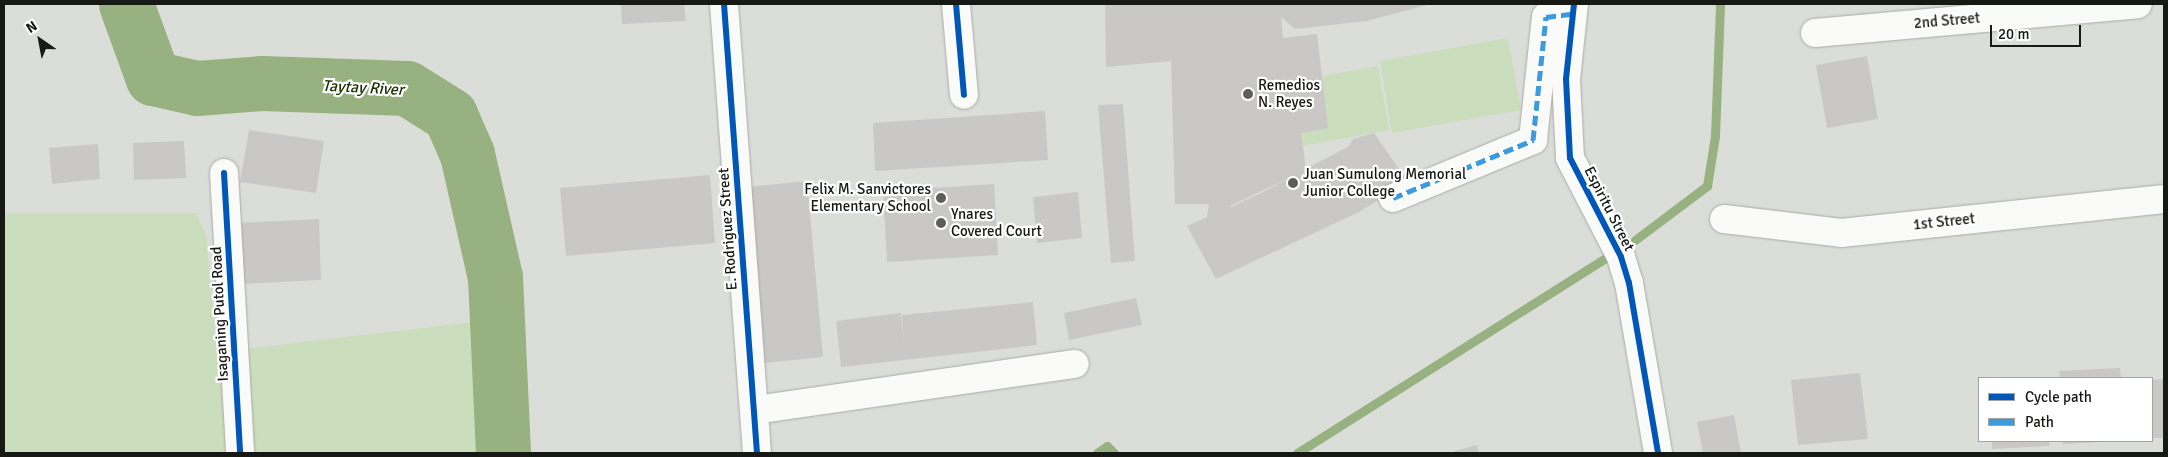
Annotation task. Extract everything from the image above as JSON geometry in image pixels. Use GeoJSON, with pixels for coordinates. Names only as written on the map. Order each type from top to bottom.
{"type":"FeatureCollection","features":[{"type":"Feature","properties":{"kind":"street","name":"E. Rodriguez Street"},"geometry":{"type":"LineString","coordinates":[[724,4],[757,453]]}},
{"type":"Feature","properties":{"kind":"street"},"geometry":{"type":"LineString","coordinates":[[956,4],[964,94]]}},
{"type":"Feature","properties":{"kind":"street","name":"2nd Street"},"geometry":{"type":"LineString","coordinates":[[1815,33],[2138,4]]}},
{"type":"Feature","properties":{"kind":"street"},"geometry":{"type":"LineString","coordinates":[[1393,198],[1533,140],[1546,17],[1573,9]]}},
{"type":"Feature","properties":{"kind":"street","name":"Espiritu Street"},"geometry":{"type":"LineString","coordinates":[[1573,9],[1566,79],[1570,158],[1621,257],[1629,283],[1658,453]]}},
{"type":"Feature","properties":{"kind":"street","name":"Isaganing Putol Road"},"geometry":{"type":"LineString","coordinates":[[224,173],[240,453]]}},
{"type":"Feature","properties":{"kind":"street","name":"1st Street"},"geometry":{"type":"LineString","coordinates":[[1724,219],[1841,233],[2164,199]]}},
{"type":"Feature","properties":{"kind":"street"},"geometry":{"type":"LineString","coordinates":[[754,410],[1075,364]]}},
{"type":"Feature","properties":{"kind":"green space"},"geometry":{"type":"Polygon","coordinates":[[[1508,38],[1521,110],[1392,133],[1380,61],[1508,38]]]}},
{"type":"Feature","properties":{"kind":"green space"},"geometry":{"type":"Polygon","coordinates":[[[1378,66],[1389,130],[1296,147],[1284,83],[1378,66]]]}},
{"type":"Feature","properties":{"kind":"green space"},"geometry":{"type":"Polygon","coordinates":[[[4,213],[196,213],[206,236],[217,352],[474,322],[492,446],[489,453],[4,453],[4,213]]]}},
{"type":"Feature","properties":{"kind":"building"},"geometry":{"type":"Polygon","coordinates":[[[621,4],[684,4],[686,21],[622,24],[621,4]]]}},
{"type":"Feature","properties":{"kind":"building"},"geometry":{"type":"Polygon","coordinates":[[[1105,4],[1431,4],[1367,21],[1295,29],[1281,17],[1283,38],[1317,34],[1328,128],[1301,133],[1306,169],[1349,146],[1353,139],[1374,133],[1408,182],[1359,212],[1216,279],[1187,226],[1207,217],[1209,204],[1175,204],[1171,61],[1106,67],[1105,4]],[[1289,178],[1230,206],[1231,207],[1289,178]]]}},
{"type":"Feature","properties":{"kind":"building"},"geometry":{"type":"Polygon","coordinates":[[[1867,56],[1878,119],[1827,128],[1816,65],[1867,56]]]}},
{"type":"Feature","properties":{"kind":"building"},"geometry":{"type":"Polygon","coordinates":[[[1123,104],[1135,261],[1111,263],[1098,105],[1123,104]]]}},
{"type":"Feature","properties":{"kind":"building"},"geometry":{"type":"Polygon","coordinates":[[[1045,111],[1048,160],[875,171],[873,123],[1045,111]]]}},
{"type":"Feature","properties":{"kind":"building"},"geometry":{"type":"Polygon","coordinates":[[[249,130],[324,141],[316,193],[240,182],[249,130]]]}},
{"type":"Feature","properties":{"kind":"building"},"geometry":{"type":"Polygon","coordinates":[[[184,141],[186,178],[134,180],[133,143],[184,141]]]}},
{"type":"Feature","properties":{"kind":"building"},"geometry":{"type":"Polygon","coordinates":[[[98,144],[100,179],[52,184],[49,148],[98,144]]]}},
{"type":"Feature","properties":{"kind":"building"},"geometry":{"type":"Polygon","coordinates":[[[710,175],[715,243],[566,256],[560,188],[710,175]]]}},
{"type":"Feature","properties":{"kind":"building"},"geometry":{"type":"Polygon","coordinates":[[[807,181],[823,357],[764,363],[748,187],[807,181]]]}},
{"type":"Feature","properties":{"kind":"building","name":"Ynares Covered Court"},"geometry":{"type":"Polygon","coordinates":[[[994,184],[998,255],[887,262],[883,191],[994,184]]]}},
{"type":"Feature","properties":{"kind":"building"},"geometry":{"type":"Polygon","coordinates":[[[1078,192],[1082,238],[1037,243],[1033,197],[1078,192]]]}},
{"type":"Feature","properties":{"kind":"building"},"geometry":{"type":"Polygon","coordinates":[[[319,219],[321,280],[239,284],[237,223],[319,219]]]}},
{"type":"Feature","properties":{"kind":"building"},"geometry":{"type":"Polygon","coordinates":[[[1136,298],[1142,325],[1069,340],[1064,313],[1136,298]]]}},
{"type":"Feature","properties":{"kind":"building"},"geometry":{"type":"Polygon","coordinates":[[[1033,302],[1037,345],[841,367],[836,321],[901,313],[904,344],[902,315],[1033,302]]]}},
{"type":"Feature","properties":{"kind":"building"},"geometry":{"type":"Polygon","coordinates":[[[2120,368],[2121,377],[2060,377],[2059,371],[2120,368]]]}},
{"type":"Feature","properties":{"kind":"building"},"geometry":{"type":"Polygon","coordinates":[[[1860,373],[1868,439],[1798,445],[1791,380],[1860,373]]]}},
{"type":"Feature","properties":{"kind":"building"},"geometry":{"type":"Polygon","coordinates":[[[2164,379],[2164,438],[2153,438],[2153,380],[2164,379]]]}},
{"type":"Feature","properties":{"kind":"building"},"geometry":{"type":"Polygon","coordinates":[[[1734,415],[1741,453],[1703,453],[1697,422],[1734,415]]]}},
{"type":"Feature","properties":{"kind":"building"},"geometry":{"type":"Polygon","coordinates":[[[1992,442],[2049,442],[2049,446],[1992,449],[1992,442]]]}},
{"type":"Feature","properties":{"kind":"building"},"geometry":{"type":"Polygon","coordinates":[[[2063,442],[2100,442],[2063,444],[2063,442]]]}},
{"type":"Feature","properties":{"kind":"building"},"geometry":{"type":"Polygon","coordinates":[[[1477,445],[1479,453],[1448,453],[1477,445]]]}},
{"type":"Feature","properties":{"kind":"waterway","name":"Taytay River"},"geometry":{"type":"LineString","coordinates":[[126,4],[153,78],[197,88],[262,83],[407,88],[450,115],[467,154],[495,277],[503,453]]}},
{"type":"Feature","properties":{"kind":"waterway"},"geometry":{"type":"LineString","coordinates":[[1635,240],[1707,186],[1715,136],[1720,4]]}},
{"type":"Feature","properties":{"kind":"waterway"},"geometry":{"type":"LineString","coordinates":[[1297,453],[1605,258]]}},
{"type":"Feature","properties":{"kind":"waterway"},"geometry":{"type":"LineString","coordinates":[[1097,453],[1107,446],[1114,453]]}},
{"type":"Feature","properties":{"kind":"marked path"},"geometry":{"type":"LineString","coordinates":[[1393,198],[1533,140],[1546,17],[1572,14]]}},
{"type":"Feature","properties":{"kind":"cycle path"},"geometry":{"type":"LineString","coordinates":[[724,4],[757,453]]}},
{"type":"Feature","properties":{"kind":"cycle path"},"geometry":{"type":"LineString","coordinates":[[956,4],[964,95]]}},
{"type":"Feature","properties":{"kind":"cycle path"},"geometry":{"type":"LineString","coordinates":[[1574,4],[1566,79],[1570,158],[1621,257],[1629,283],[1658,453]]}},
{"type":"Feature","properties":{"kind":"cycle path"},"geometry":{"type":"LineString","coordinates":[[224,173],[240,453]]}},
{"type":"Feature","properties":{"kind":"place","name":"Remedios N. Reyes"},"geometry":{"type":"Point","coordinates":[1248,94]}},
{"type":"Feature","properties":{"kind":"place","name":"Juan Sumulong Memorial Junior College"},"geometry":{"type":"Point","coordinates":[1293,183]}},
{"type":"Feature","properties":{"kind":"place","name":"Felix M. Sanvictores Elementary School"},"geometry":{"type":"Point","coordinates":[941,198]}},
{"type":"Feature","properties":{"kind":"place","name":"Ynares Covered Court"},"geometry":{"type":"Point","coordinates":[941,223]}}]}
